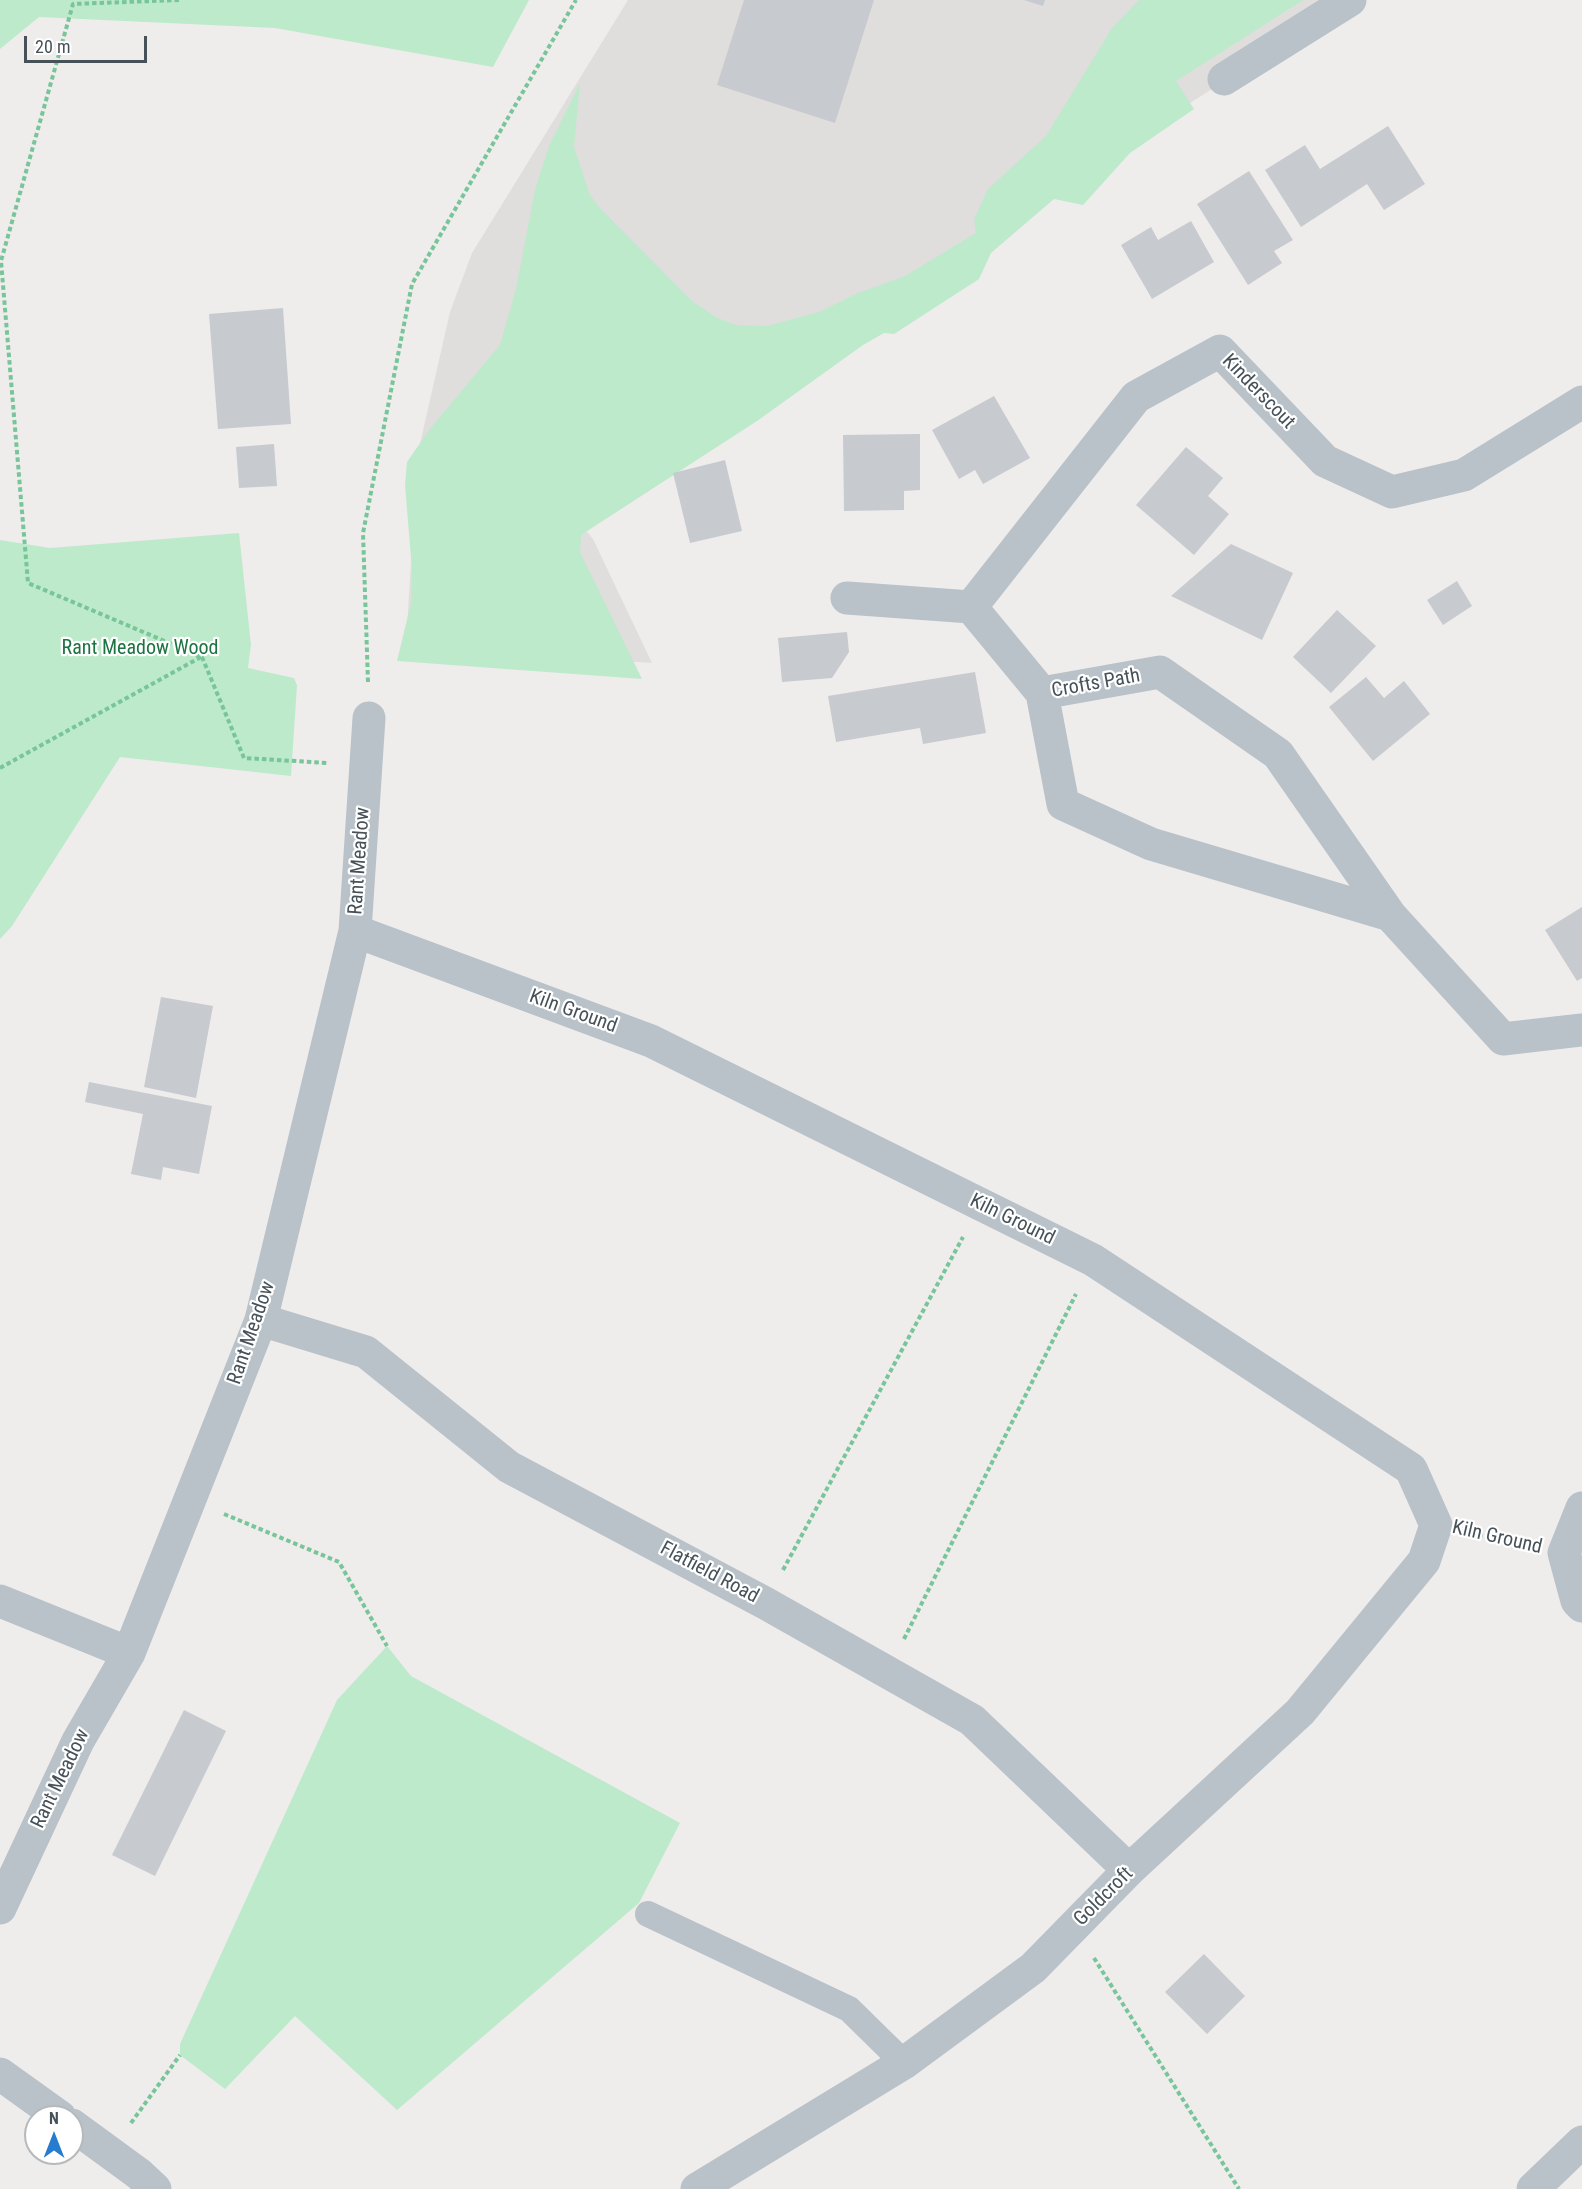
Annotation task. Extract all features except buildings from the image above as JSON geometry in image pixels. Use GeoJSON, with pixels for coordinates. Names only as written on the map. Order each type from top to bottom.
{"type":"FeatureCollection","features":[{"type":"Feature","properties":{"kind":"street"},"geometry":{"type":"LineString","coordinates":[[1224,79],[1350,0]]}},
{"type":"Feature","properties":{"kind":"street","name":"Kinderscout"},"geometry":{"type":"LineString","coordinates":[[970,607],[1136,397],[1220,351],[1325,461],[1392,492],[1464,475],[1582,402]]}},
{"type":"Feature","properties":{"kind":"street"},"geometry":{"type":"LineString","coordinates":[[847,598],[970,607],[1042,693]]}},
{"type":"Feature","properties":{"kind":"street","name":"Crofts Path"},"geometry":{"type":"LineString","coordinates":[[1390,915],[1151,844],[1063,804],[1042,693],[1160,672],[1278,754],[1390,915],[1503,1039],[1582,1030]]}},
{"type":"Feature","properties":{"kind":"street","name":"Rant Meadow"},"geometry":{"type":"LineString","coordinates":[[0,1908],[78,1741],[129,1653],[261,1320],[355,931],[369,718]]}},
{"type":"Feature","properties":{"kind":"street","name":"Kiln Ground"},"geometry":{"type":"LineString","coordinates":[[355,931],[651,1041],[1093,1260],[1411,1469],[1436,1525]]}},
{"type":"Feature","properties":{"kind":"street","name":"Flatfield Road"},"geometry":{"type":"LineString","coordinates":[[261,1320],[366,1352],[509,1467],[765,1604],[972,1720],[1130,1870]]}},
{"type":"Feature","properties":{"kind":"street"},"geometry":{"type":"LineString","coordinates":[[1564,1553],[1582,1508]]}},
{"type":"Feature","properties":{"kind":"street","name":"Goldcroft"},"geometry":{"type":"LineString","coordinates":[[697,2189],[904,2063],[1033,1968],[1130,1870],[1300,1712],[1424,1561],[1436,1525]]}},
{"type":"Feature","properties":{"kind":"street","name":"Kiln Ground"},"geometry":{"type":"LineString","coordinates":[[1564,1553],[1576,1601],[1582,1606]]}},
{"type":"Feature","properties":{"kind":"street"},"geometry":{"type":"LineString","coordinates":[[0,1601],[129,1653]]}},
{"type":"Feature","properties":{"kind":"street"},"geometry":{"type":"LineString","coordinates":[[0,2074],[43,2105]]}},
{"type":"Feature","properties":{"kind":"street"},"geometry":{"type":"LineString","coordinates":[[84,2134],[139,2174],[155,2189]]}},
{"type":"Feature","properties":{"kind":"street"},"geometry":{"type":"LineString","coordinates":[[1533,2189],[1582,2142]]}},
{"type":"Feature","properties":{"kind":"lane"},"geometry":{"type":"LineString","coordinates":[[648,1914],[849,2009],[904,2063]]}},
{"type":"Feature","properties":{"kind":"path"},"geometry":{"type":"LineString","coordinates":[[179,0],[73,4],[1,261],[28,584],[202,657],[244,758],[366,765]]}},
{"type":"Feature","properties":{"kind":"path"},"geometry":{"type":"LineString","coordinates":[[369,718],[363,533],[412,284],[576,0]]}},
{"type":"Feature","properties":{"kind":"path"},"geometry":{"type":"LineString","coordinates":[[0,768],[202,657]]}},
{"type":"Feature","properties":{"kind":"path"},"geometry":{"type":"LineString","coordinates":[[765,1604],[981,1204]]}},
{"type":"Feature","properties":{"kind":"path"},"geometry":{"type":"LineString","coordinates":[[887,1672],[1093,1260]]}},
{"type":"Feature","properties":{"kind":"path"},"geometry":{"type":"LineString","coordinates":[[190,1500],[339,1562],[387,1646]]}},
{"type":"Feature","properties":{"kind":"path","name":"Kiln Ground"},"geometry":{"type":"LineString","coordinates":[[1436,1525],[1564,1553]]}},
{"type":"Feature","properties":{"kind":"path"},"geometry":{"type":"LineString","coordinates":[[1074,1927],[1239,2189]]}},
{"type":"Feature","properties":{"kind":"path"},"geometry":{"type":"LineString","coordinates":[[110,2152],[180,2055]]}},
{"type":"Feature","properties":{"kind":"shaded area"},"geometry":{"type":"Polygon","coordinates":[[[628,0],[1351,0],[564,504],[593,539],[652,663],[406,646],[417,457],[450,312],[472,253],[628,0]]]}},
{"type":"Feature","properties":{"kind":"green space"},"geometry":{"type":"Polygon","coordinates":[[[0,0],[529,0],[493,67],[275,28],[39,17],[0,49],[0,0]]]}},
{"type":"Feature","properties":{"kind":"green space"},"geometry":{"type":"Polygon","coordinates":[[[1139,0],[1303,0],[1176,81],[1194,109],[1130,153],[1083,205],[1054,199],[991,253],[979,279],[894,334],[884,333],[863,345],[757,421],[581,535],[580,552],[642,679],[397,661],[411,603],[412,570],[405,485],[407,462],[429,430],[500,345],[516,289],[535,190],[549,146],[580,83],[574,147],[590,195],[599,207],[692,301],[717,318],[736,325],[767,326],[819,312],[858,293],[905,276],[976,233],[974,219],[988,189],[1046,136],[1112,28],[1139,0]]]}},
{"type":"Feature","properties":{"kind":"green space","name":"Rant Meadow Wood"},"geometry":{"type":"Polygon","coordinates":[[[239,533],[251,645],[248,668],[294,678],[297,685],[291,776],[120,757],[12,926],[0,939],[0,540],[50,548],[239,533]]]}},
{"type":"Feature","properties":{"kind":"green space"},"geometry":{"type":"Polygon","coordinates":[[[387,1646],[411,1676],[680,1823],[639,1903],[397,2110],[295,2016],[225,2089],[180,2055],[180,2044],[337,1700],[387,1646]]]}}]}
